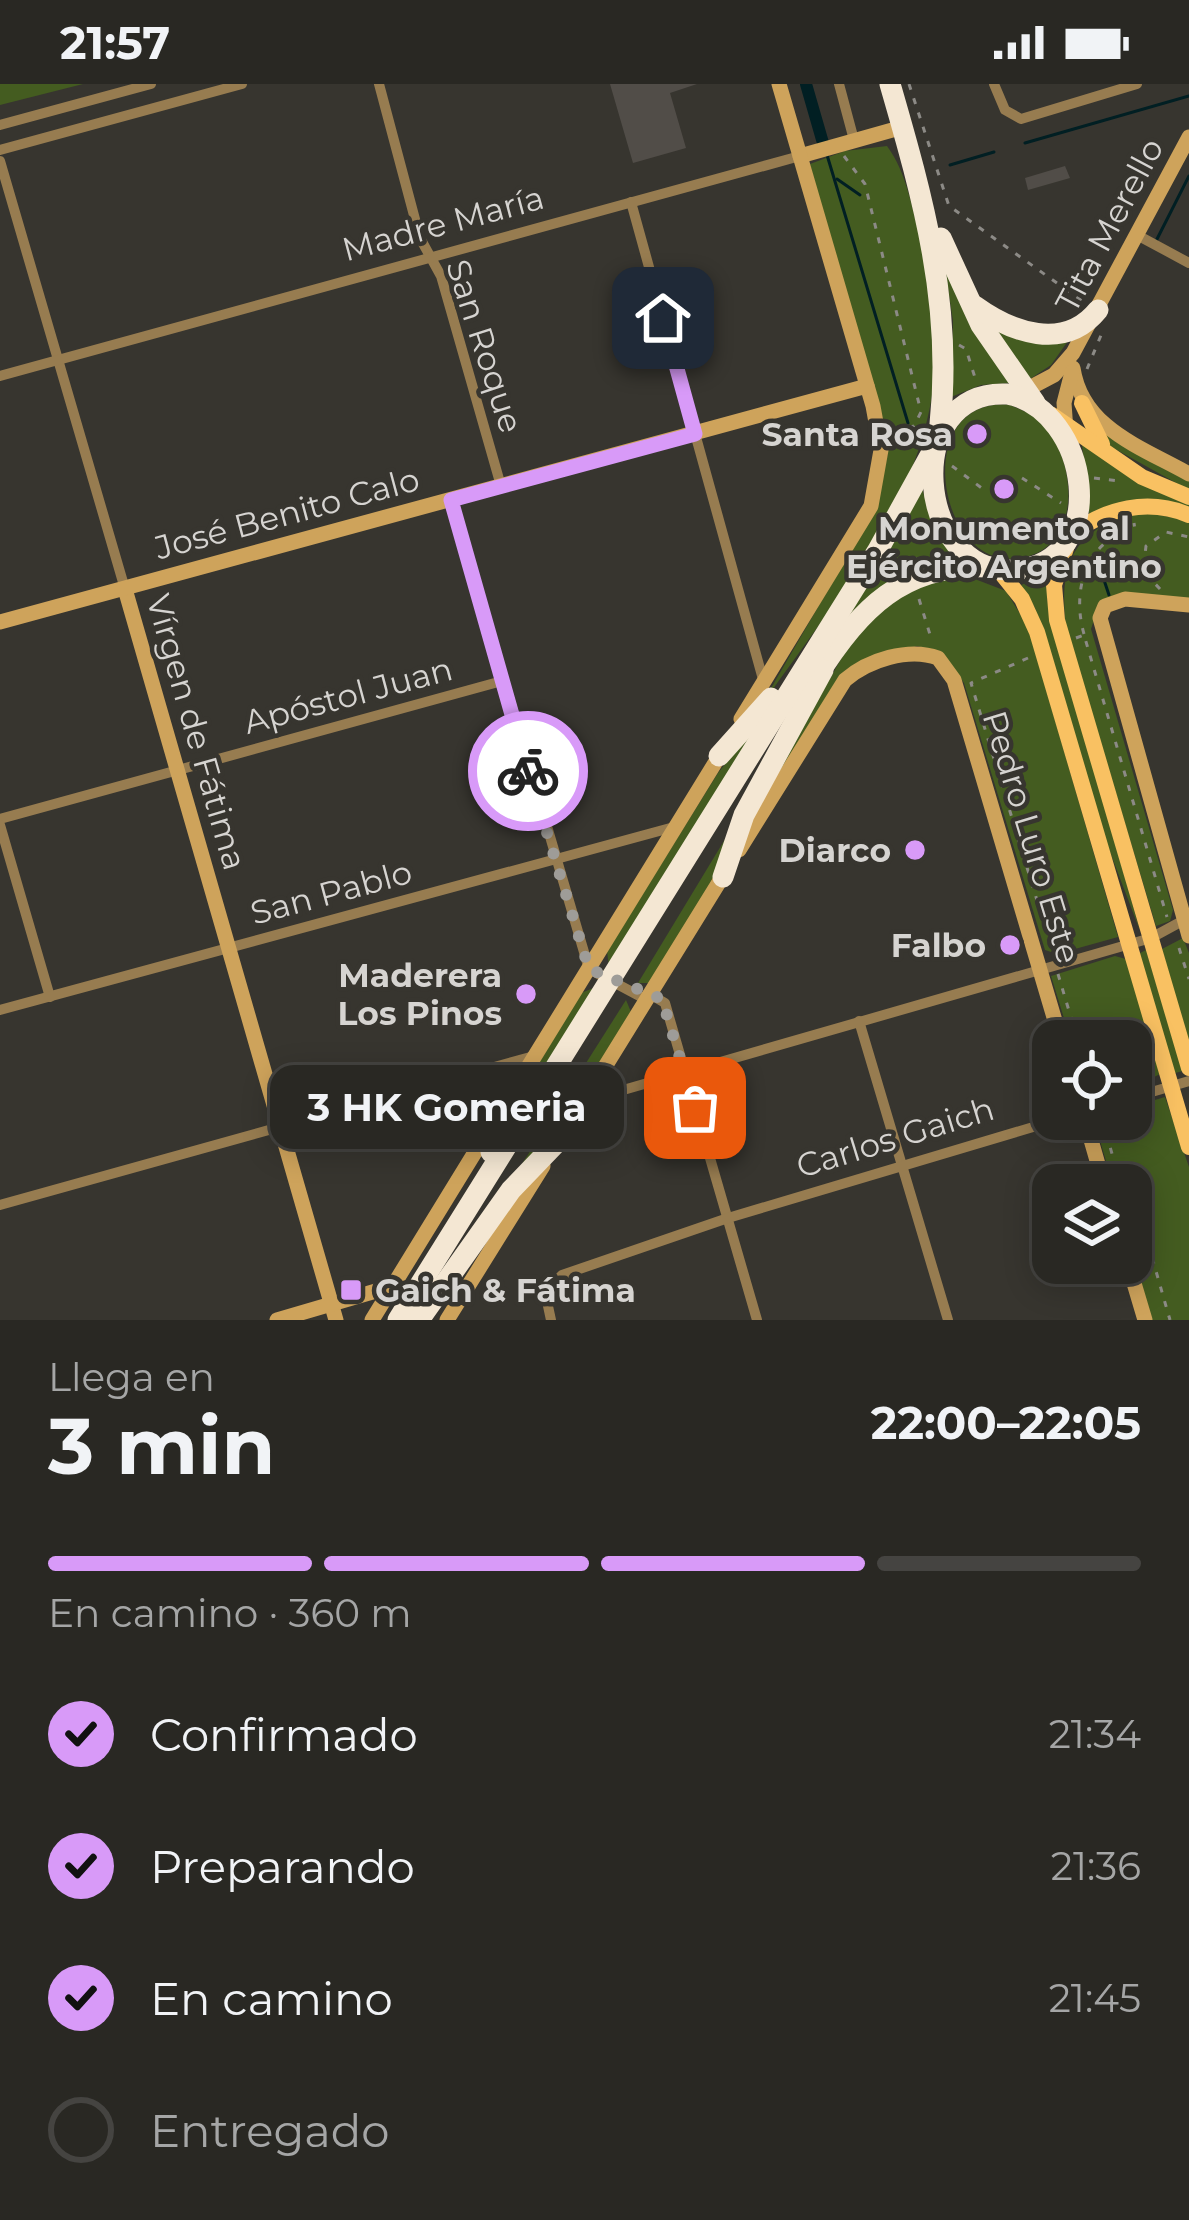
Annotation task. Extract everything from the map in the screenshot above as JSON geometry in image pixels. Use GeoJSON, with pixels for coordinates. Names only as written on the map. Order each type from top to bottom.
{"type":"FeatureCollection","features":[{"type":"Feature","properties":{"kind":"highway"},"geometry":{"type":"LineString","coordinates":[[616,984],[942,444],[945,329],[922,195],[890,84]]}},
{"type":"Feature","properties":{"kind":"highway"},"geometry":{"type":"LineString","coordinates":[[406,1310],[860,614],[893,587],[940,570],[1039,564],[1071,536],[1079,486],[1042,411],[968,301],[922,195]]}},
{"type":"Feature","properties":{"kind":"highway"},"geometry":{"type":"LineString","coordinates":[[968,301],[1028,334],[1073,328],[1099,310]]}},
{"type":"Feature","properties":{"kind":"highway"},"geometry":{"type":"LineString","coordinates":[[994,568],[966,554],[943,521],[933,486],[942,444],[952,412],[972,398],[1042,411]]}},
{"type":"Feature","properties":{"kind":"highway"},"geometry":{"type":"LineString","coordinates":[[719,756],[758,717],[852,593]]}},
{"type":"Feature","properties":{"kind":"highway"},"geometry":{"type":"LineString","coordinates":[[723,877],[743,815],[800,718],[828,659]]}},
{"type":"Feature","properties":{"kind":"highway"},"geometry":{"type":"LineString","coordinates":[[406,1310],[496,1141],[514,1089]]}},
{"type":"Feature","properties":{"kind":"highway"},"geometry":{"type":"LineString","coordinates":[[406,1310],[561,1138]]}},
{"type":"Feature","properties":{"kind":"main road"},"geometry":{"type":"LineString","coordinates":[[1082,403],[1093,433],[1115,459]]}},
{"type":"Feature","properties":{"kind":"main road"},"geometry":{"type":"LineString","coordinates":[[1042,411],[1115,459],[1189,497]]}},
{"type":"Feature","properties":{"kind":"main road"},"geometry":{"type":"LineString","coordinates":[[1189,515],[1160,507],[1124,509],[1071,536],[1055,579],[1056,614],[1189,1068]]}},
{"type":"Feature","properties":{"kind":"main road"},"geometry":{"type":"LineString","coordinates":[[994,568],[1022,598],[1035,626],[1129,944],[1180,1083],[1189,1147]]}},
{"type":"Feature","properties":{"kind":"street"},"geometry":{"type":"LineString","coordinates":[[0,125],[151,84]]}},
{"type":"Feature","properties":{"kind":"street"},"geometry":{"type":"LineString","coordinates":[[0,150],[242,84]]}},
{"type":"Feature","properties":{"kind":"street","name":"San Roque"},"geometry":{"type":"LineString","coordinates":[[379,84],[420,238],[430,257],[501,486]]}},
{"type":"Feature","properties":{"kind":"street"},"geometry":{"type":"LineString","coordinates":[[514,1089],[871,506],[881,450],[867,386],[779,84]]}},
{"type":"Feature","properties":{"kind":"street"},"geometry":{"type":"LineString","coordinates":[[838,84],[854,140]]}},
{"type":"Feature","properties":{"kind":"street"},"geometry":{"type":"LineString","coordinates":[[994,84],[1011,116],[1030,117],[1137,84]]}},
{"type":"Feature","properties":{"kind":"street","name":"Madre María"},"geometry":{"type":"LineString","coordinates":[[0,376],[903,127]]}},
{"type":"Feature","properties":{"kind":"street","name":"Tita Merello"},"geometry":{"type":"LineString","coordinates":[[1042,411],[1059,370],[1099,310],[1189,137]]}},
{"type":"Feature","properties":{"kind":"street","name":"Vírgen de Fátima"},"geometry":{"type":"LineString","coordinates":[[0,161],[334,1312]]}},
{"type":"Feature","properties":{"kind":"street"},"geometry":{"type":"LineString","coordinates":[[631,202],[764,682]]}},
{"type":"Feature","properties":{"kind":"street"},"geometry":{"type":"LineString","coordinates":[[1137,235],[1189,263]]}},
{"type":"Feature","properties":{"kind":"street","name":"Tita Merello"},"geometry":{"type":"LineString","coordinates":[[1042,411],[1080,373],[1082,340]]}},
{"type":"Feature","properties":{"kind":"street"},"geometry":{"type":"LineString","coordinates":[[1080,373],[1082,403],[1103,424],[1189,474]]}},
{"type":"Feature","properties":{"kind":"street","name":"José Benito Calo"},"geometry":{"type":"LineString","coordinates":[[0,622],[867,386]]}},
{"type":"Feature","properties":{"kind":"street"},"geometry":{"type":"LineString","coordinates":[[451,500],[589,969],[664,1003],[757,1320]]}},
{"type":"Feature","properties":{"kind":"street"},"geometry":{"type":"LineString","coordinates":[[584,1101],[1181,927],[1101,631],[1106,606],[1125,599],[1189,605]]}},
{"type":"Feature","properties":{"kind":"street"},"geometry":{"type":"LineString","coordinates":[[448,1320],[844,680],[904,655],[934,651]]}},
{"type":"Feature","properties":{"kind":"street","name":"Pedro Luro Este"},"geometry":{"type":"LineString","coordinates":[[934,651],[954,680],[1055,1020]]}},
{"type":"Feature","properties":{"kind":"street","name":"Apóstol Juan"},"geometry":{"type":"LineString","coordinates":[[0,822],[502,681]]}},
{"type":"Feature","properties":{"kind":"street"},"geometry":{"type":"LineString","coordinates":[[0,822],[50,997]]}},
{"type":"Feature","properties":{"kind":"street","name":"San Pablo"},"geometry":{"type":"LineString","coordinates":[[0,1010],[676,826]]}},
{"type":"Feature","properties":{"kind":"street"},"geometry":{"type":"LineString","coordinates":[[859,1021],[948,1320]]}},
{"type":"Feature","properties":{"kind":"street"},"geometry":{"type":"LineString","coordinates":[[0,1205],[534,1056]]}},
{"type":"Feature","properties":{"kind":"street","name":"Carlos Gaich"},"geometry":{"type":"LineString","coordinates":[[551,1320],[547,1287],[562,1275],[728,1219],[1032,1127]]}},
{"type":"Feature","properties":{"kind":"street"},"geometry":{"type":"LineString","coordinates":[[1133,1284],[1144,1320]]}},
{"type":"Feature","properties":{"kind":"street"},"geometry":{"type":"LineString","coordinates":[[277,1320],[406,1310]]}},
{"type":"Feature","properties":{"kind":"street"},"geometry":{"type":"LineString","coordinates":[[372,1320],[406,1310]]}},
{"type":"Feature","properties":{"kind":"path"},"geometry":{"type":"LineString","coordinates":[[909,84],[949,206],[1038,274],[1099,310],[1080,373]]}},
{"type":"Feature","properties":{"kind":"path"},"geometry":{"type":"LineString","coordinates":[[837,153],[866,184],[921,412],[914,426],[886,435]]}},
{"type":"Feature","properties":{"kind":"path"},"geometry":{"type":"LineString","coordinates":[[953,342],[966,349],[977,386]]}},
{"type":"Feature","properties":{"kind":"path"},"geometry":{"type":"LineString","coordinates":[[942,444],[948,473]]}},
{"type":"Feature","properties":{"kind":"path"},"geometry":{"type":"LineString","coordinates":[[948,465],[983,489]]}},
{"type":"Feature","properties":{"kind":"path"},"geometry":{"type":"LineString","coordinates":[[1090,477],[1128,478]]}},
{"type":"Feature","properties":{"kind":"path"},"geometry":{"type":"LineString","coordinates":[[1022,478],[1063,503]]}},
{"type":"Feature","properties":{"kind":"path"},"geometry":{"type":"LineString","coordinates":[[1061,513],[1064,494]]}},
{"type":"Feature","properties":{"kind":"path"},"geometry":{"type":"LineString","coordinates":[[1133,513],[1135,530],[1105,538],[1087,564],[1084,635],[1181,927],[1189,980]]}},
{"type":"Feature","properties":{"kind":"path"},"geometry":{"type":"LineString","coordinates":[[1165,590],[1145,576],[1145,546],[1166,532],[1189,537]]}},
{"type":"Feature","properties":{"kind":"path"},"geometry":{"type":"LineString","coordinates":[[884,554],[910,572]]}},
{"type":"Feature","properties":{"kind":"path"},"geometry":{"type":"LineString","coordinates":[[914,586],[934,651]]}},
{"type":"Feature","properties":{"kind":"path"},"geometry":{"type":"LineString","coordinates":[[1070,640],[1084,635]]}},
{"type":"Feature","properties":{"kind":"path"},"geometry":{"type":"LineString","coordinates":[[1036,654],[971,683],[1053,954]]}},
{"type":"Feature","properties":{"kind":"path"},"geometry":{"type":"LineString","coordinates":[[1057,973],[1072,1020]]}},
{"type":"Feature","properties":{"kind":"path"},"geometry":{"type":"LineString","coordinates":[[1108,1140],[1115,1164],[1129,1177],[1170,1320]]}},
{"type":"Feature","properties":{"kind":"green space"},"geometry":{"type":"Polygon","coordinates":[[[0,84],[83,84],[0,105],[0,84]]]}},
{"type":"Feature","properties":{"kind":"green space"},"geometry":{"type":"Polygon","coordinates":[[[887,146],[908,192],[935,313],[934,378],[923,437],[872,547],[759,709],[876,507],[888,453],[810,164],[845,151],[887,146]]]}},
{"type":"Feature","properties":{"kind":"green space"},"geometry":{"type":"Polygon","coordinates":[[[945,268],[1010,383],[981,385],[951,397],[953,321],[945,268]]]}},
{"type":"Feature","properties":{"kind":"green space"},"geometry":{"type":"Polygon","coordinates":[[[991,325],[1068,341],[1051,365],[1030,379],[991,325]]]}},
{"type":"Feature","properties":{"kind":"green space"},"geometry":{"type":"Polygon","coordinates":[[[1010,405],[1035,417],[1049,431],[1066,470],[1068,491],[1060,531],[1047,546],[1029,556],[998,557],[973,543],[956,518],[946,488],[946,456],[956,428],[977,410],[1010,405]]]}},
{"type":"Feature","properties":{"kind":"green space"},"geometry":{"type":"Polygon","coordinates":[[[1098,430],[1189,479],[1189,490],[1108,445],[1098,430]]]}},
{"type":"Feature","properties":{"kind":"green space"},"geometry":{"type":"Polygon","coordinates":[[[1082,444],[1189,503],[1189,508],[1089,515],[1082,444]]]}},
{"type":"Feature","properties":{"kind":"green space"},"geometry":{"type":"Polygon","coordinates":[[[922,488],[933,527],[956,558],[895,578],[844,622],[922,488]]]}},
{"type":"Feature","properties":{"kind":"green space"},"geometry":{"type":"Polygon","coordinates":[[[1146,512],[1189,521],[1189,599],[1133,593],[1097,611],[1091,629],[1173,910],[1170,921],[1156,926],[1066,628],[1064,604],[1069,564],[1088,536],[1122,518],[1146,512]]]}},
{"type":"Feature","properties":{"kind":"green space"},"geometry":{"type":"Polygon","coordinates":[[[967,576],[1006,591],[1028,627],[1118,937],[1057,954],[1045,950],[964,683],[943,654],[917,646],[847,669],[745,828],[858,629],[906,588],[967,576]]]}},
{"type":"Feature","properties":{"kind":"green space"},"geometry":{"type":"Polygon","coordinates":[[[1042,576],[1140,931],[1107,844],[1035,608],[1021,585],[1042,576]]]}},
{"type":"Feature","properties":{"kind":"green space"},"geometry":{"type":"Polygon","coordinates":[[[764,715],[609,967],[607,951],[718,773],[764,715]]]}},
{"type":"Feature","properties":{"kind":"green space"},"geometry":{"type":"Polygon","coordinates":[[[733,826],[710,888],[649,983],[638,983],[733,826]]]}},
{"type":"Feature","properties":{"kind":"green space"},"geometry":{"type":"Polygon","coordinates":[[[1183,938],[1189,953],[1189,1046],[1162,949],[1183,938]]]}},
{"type":"Feature","properties":{"kind":"green space"},"geometry":{"type":"Polygon","coordinates":[[[1146,950],[1183,1071],[1175,1073],[1138,954],[1146,950]]]}},
{"type":"Feature","properties":{"kind":"green space"},"geometry":{"type":"Polygon","coordinates":[[[1115,956],[1126,959],[1144,1020],[1065,1020],[1051,976],[1115,956]]]}},
{"type":"Feature","properties":{"kind":"green space"},"geometry":{"type":"Polygon","coordinates":[[[596,987],[498,1150],[522,1091],[581,993],[596,987]]]}},
{"type":"Feature","properties":{"kind":"green space"},"geometry":{"type":"Polygon","coordinates":[[[626,1000],[631,1012],[560,1128],[515,1175],[626,1000]]]}},
{"type":"Feature","properties":{"kind":"green space"},"geometry":{"type":"Polygon","coordinates":[[[1152,1047],[1160,1074],[1152,1078],[1152,1047]]]}},
{"type":"Feature","properties":{"kind":"green space"},"geometry":{"type":"Polygon","coordinates":[[[1165,1097],[1189,1167],[1189,1320],[1152,1320],[1142,1284],[1152,1284],[1152,1164],[1107,1164],[1100,1140],[1152,1140],[1152,1101],[1165,1097]]]}},
{"type":"Feature","properties":{"kind":"building"},"geometry":{"type":"Polygon","coordinates":[[[610,84],[697,84],[670,93],[686,148],[633,163],[610,84]]]}},
{"type":"Feature","properties":{"kind":"building"},"geometry":{"type":"Polygon","coordinates":[[[1065,166],[1070,178],[1028,190],[1025,178],[1065,166]]]}},
{"type":"Feature","properties":{"kind":"waterway"},"geometry":{"type":"LineString","coordinates":[[806,84],[823,143]]}},
{"type":"Feature","properties":{"kind":"waterway"},"geometry":{"type":"LineString","coordinates":[[1025,143],[1189,96]]}},
{"type":"Feature","properties":{"kind":"waterway"},"geometry":{"type":"LineString","coordinates":[[950,165],[994,152]]}},
{"type":"Feature","properties":{"kind":"waterway"},"geometry":{"type":"LineString","coordinates":[[827,155],[908,423]]}},
{"type":"Feature","properties":{"kind":"waterway"},"geometry":{"type":"LineString","coordinates":[[1155,243],[1189,176]]}},
{"type":"Feature","properties":{"kind":"waterway"},"geometry":{"type":"LineString","coordinates":[[837,179],[860,195]]}},
{"type":"Feature","properties":{"kind":"waterway"},"geometry":{"type":"LineString","coordinates":[[1103,577],[1109,595]]}},
{"type":"Feature","properties":{"kind":"way so far"},"geometry":{"type":"LineString","coordinates":[[528,771],[589,969],[622,987],[662,999],[695,1108]]}},
{"type":"Feature","properties":{"kind":"place","name":"Santa Rosa"},"geometry":{"type":"Point","coordinates":[977,434]}},
{"type":"Feature","properties":{"kind":"place","name":"Monumento al Ejército Argentino"},"geometry":{"type":"Point","coordinates":[1004,489]}},
{"type":"Feature","properties":{"kind":"place","name":"Diarco"},"geometry":{"type":"Point","coordinates":[915,850]}},
{"type":"Feature","properties":{"kind":"place","name":"Falbo"},"geometry":{"type":"Point","coordinates":[1010,945]}},
{"type":"Feature","properties":{"kind":"place","name":"Maderera Los Pinos"},"geometry":{"type":"Point","coordinates":[526,994]}},
{"type":"Feature","properties":{"kind":"place","name":"3 HK Gomeria"},"geometry":{"type":"Point","coordinates":[695,1108]}},
{"type":"Feature","properties":{"kind":"place","name":"Gaich & Fátima"},"geometry":{"type":"Point","coordinates":[351,1290]}},
{"type":"Feature","properties":{"kind":"route"},"geometry":{"type":"LineString","coordinates":[[528,771],[451,500],[695,434],[663,318]]}}]}
